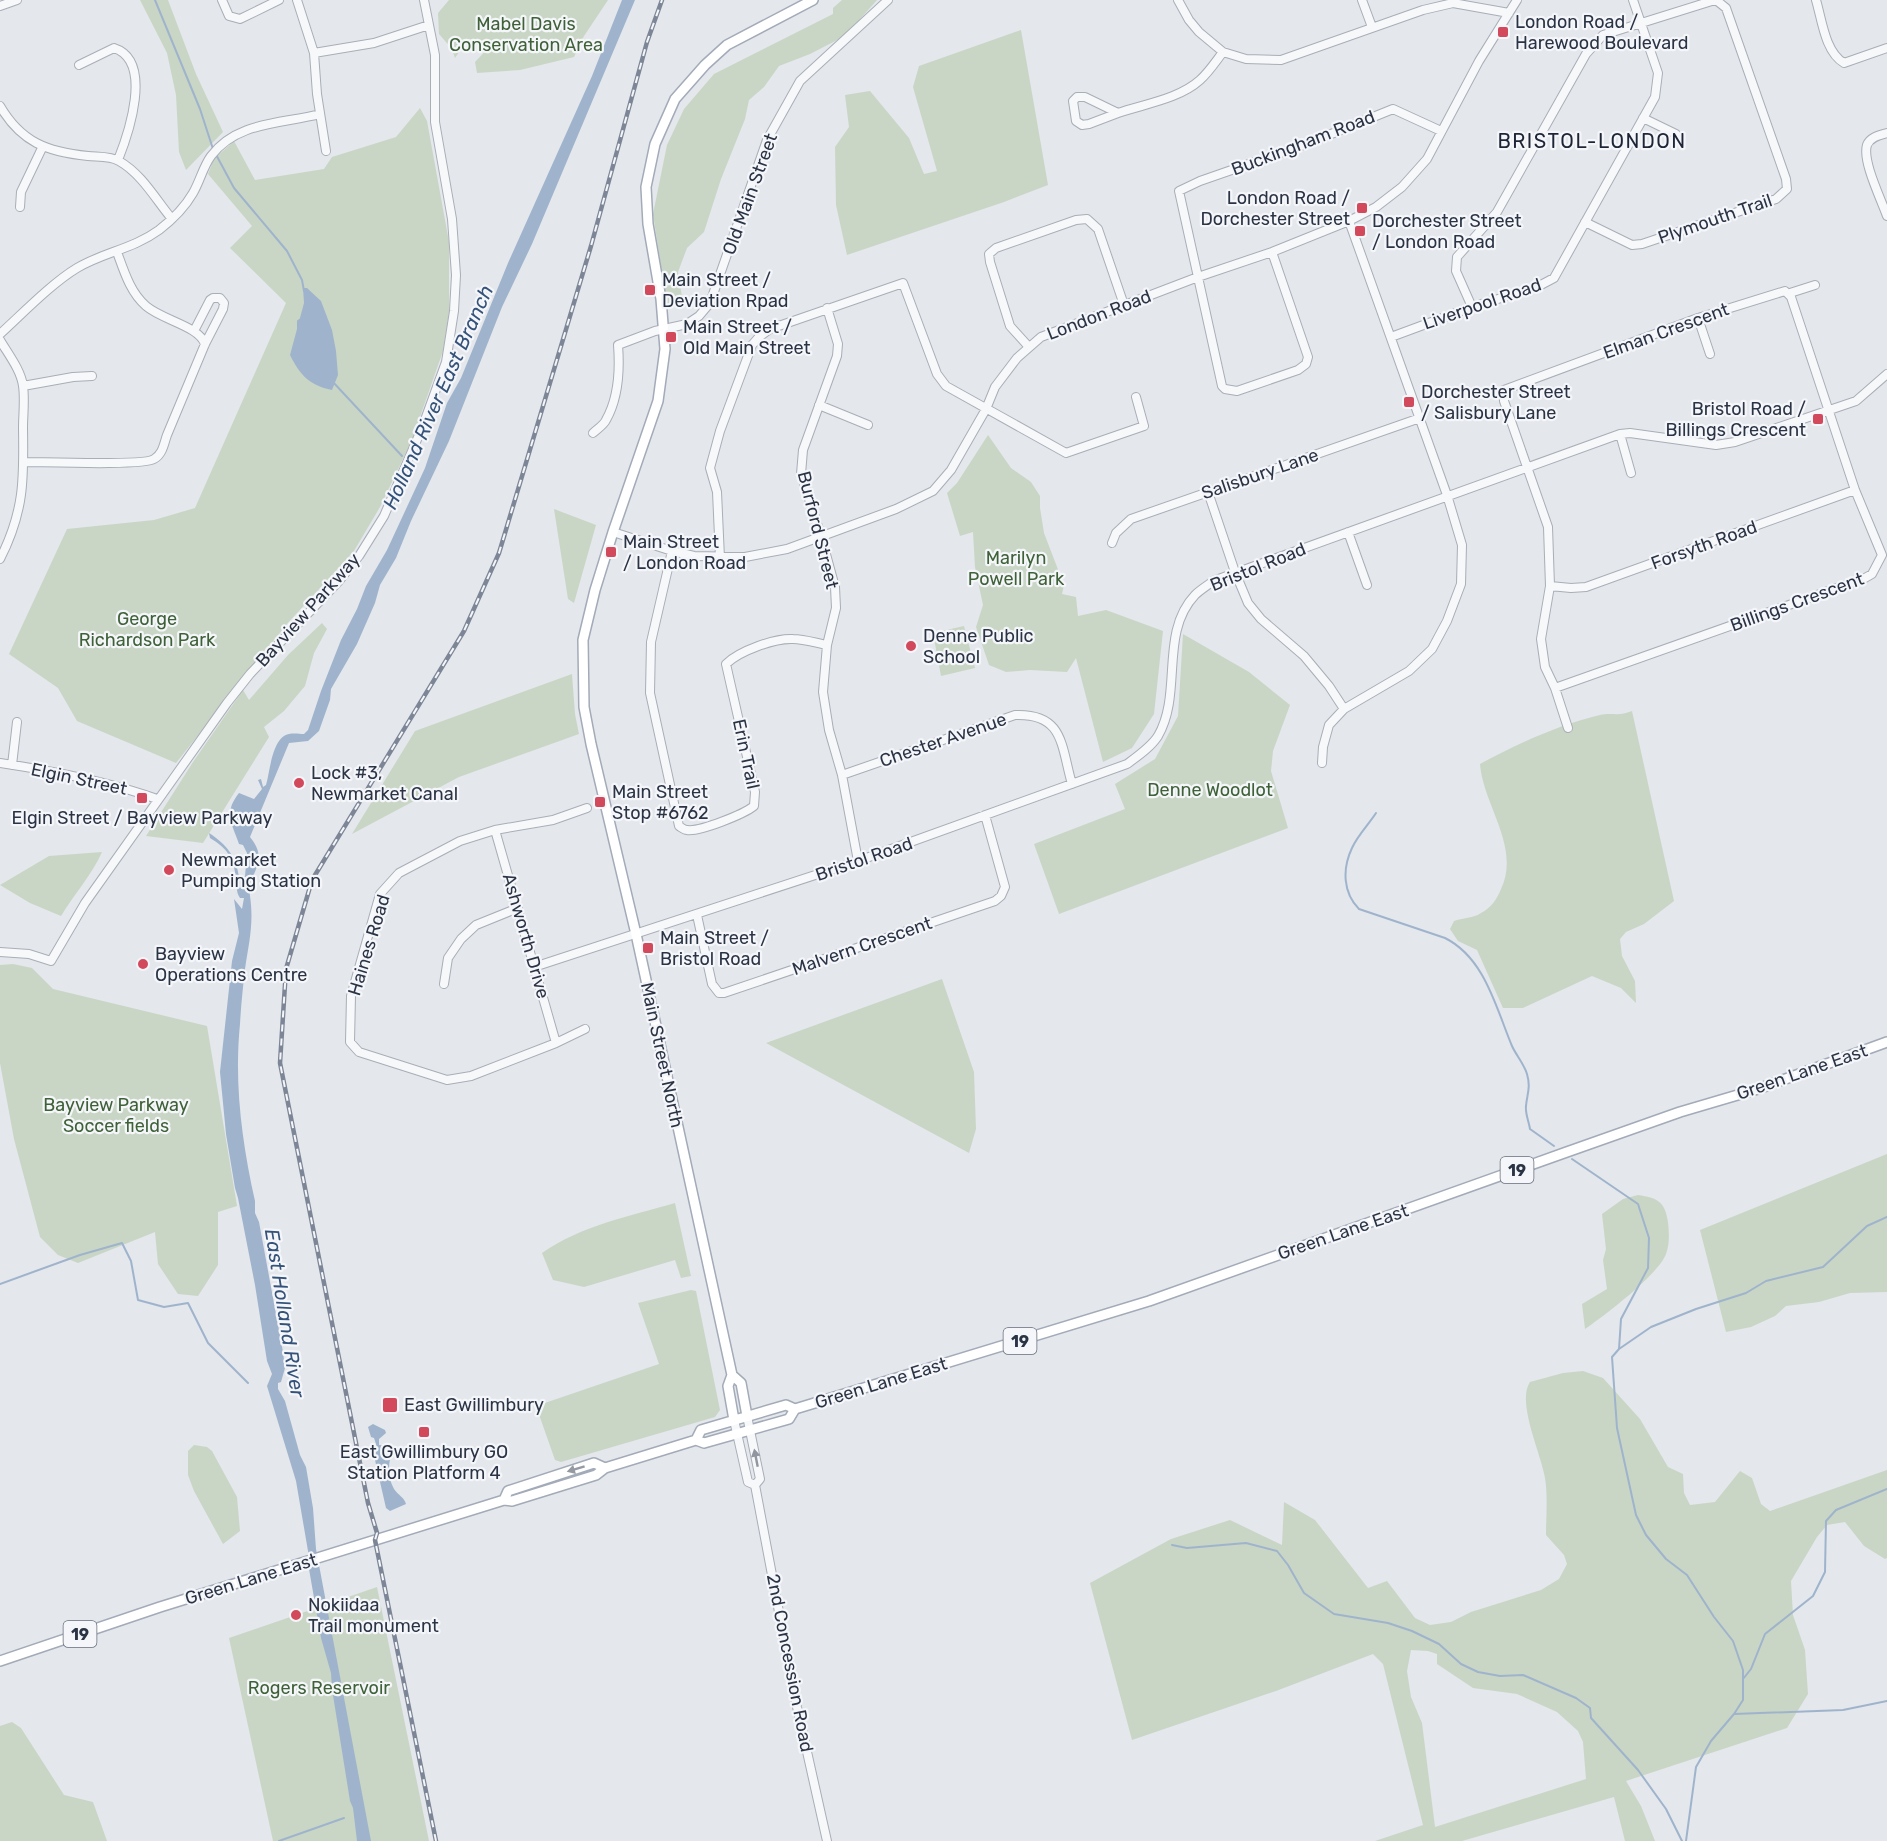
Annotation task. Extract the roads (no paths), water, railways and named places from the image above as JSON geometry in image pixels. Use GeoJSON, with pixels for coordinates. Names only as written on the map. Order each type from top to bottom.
{"type":"FeatureCollection","features":[{"type":"Feature","properties":{"kind":"main road","name":"Main Street North"},"geometry":{"type":"LineString","coordinates":[[734,1420],[728,1386],[732,1376],[636,934],[591,744],[584,707],[583,640],[595,590],[613,532],[658,401],[665,349],[664,329],[648,224],[646,188],[655,144],[675,99],[727,45],[813,0]]}},
{"type":"Feature","properties":{"kind":"main road","name":"Green Lane East"},"geometry":{"type":"LineString","coordinates":[[696,1440],[701,1430],[786,1405],[795,1409],[1149,1301],[1574,1149],[1680,1112],[1758,1089],[1887,1042]]}},
{"type":"Feature","properties":{"kind":"main road","name":"Main Street North"},"geometry":{"type":"LineString","coordinates":[[732,1376],[741,1383],[747,1416]]}},
{"type":"Feature","properties":{"kind":"main road","name":"Green Lane East"},"geometry":{"type":"LineString","coordinates":[[0,1661],[160,1607],[504,1500],[512,1501],[596,1475],[605,1468],[696,1440],[704,1443],[789,1419],[795,1409]]}},
{"type":"Feature","properties":{"kind":"street"},"geometry":{"type":"LineString","coordinates":[[0,6],[17,0]]}},
{"type":"Feature","properties":{"kind":"street"},"geometry":{"type":"LineString","coordinates":[[222,0],[229,16],[240,19],[279,0]]}},
{"type":"Feature","properties":{"kind":"street"},"geometry":{"type":"LineString","coordinates":[[297,0],[314,53],[326,151]]}},
{"type":"Feature","properties":{"kind":"street","name":"Bayview Parkway"},"geometry":{"type":"LineString","coordinates":[[0,952],[29,954],[51,961],[85,903],[157,799],[250,674],[339,581],[374,533],[410,458],[446,362],[454,311],[456,275],[454,241],[436,138],[435,55],[424,0]]}},
{"type":"Feature","properties":{"kind":"street","name":"Old Main Street"},"geometry":{"type":"LineString","coordinates":[[592,433],[606,421],[616,391],[619,365],[618,345],[664,329],[687,324],[699,316],[714,297],[768,140],[800,81],[888,0]]}},
{"type":"Feature","properties":{"kind":"street"},"geometry":{"type":"LineString","coordinates":[[1179,0],[1189,20],[1199,32],[1224,52],[1246,59],[1281,60],[1453,1],[1509,13]]}},
{"type":"Feature","properties":{"kind":"street"},"geometry":{"type":"LineString","coordinates":[[1362,0],[1372,27]]}},
{"type":"Feature","properties":{"kind":"street","name":"London Road"},"geometry":{"type":"LineString","coordinates":[[613,532],[672,552],[720,558],[745,557],[787,549],[896,509],[933,491],[951,470],[986,410],[995,387],[1017,358],[1041,337],[1198,277],[1272,252],[1349,221],[1376,207],[1402,187],[1427,159],[1479,61],[1517,0]]}},
{"type":"Feature","properties":{"kind":"street","name":"Liverpool Road"},"geometry":{"type":"LineString","coordinates":[[1390,337],[1472,307],[1537,287],[1554,278],[1655,97],[1658,73],[1633,0]]}},
{"type":"Feature","properties":{"kind":"street","name":"Plymouth Trail"},"geometry":{"type":"LineString","coordinates":[[1472,307],[1456,271],[1456,257],[1497,212],[1586,54],[1603,35],[1715,0],[1726,8],[1786,179],[1787,189],[1776,199],[1642,244],[1632,245],[1585,222]]}},
{"type":"Feature","properties":{"kind":"street"},"geometry":{"type":"LineString","coordinates":[[1816,0],[1830,47],[1837,59],[1844,63],[1887,48]]}},
{"type":"Feature","properties":{"kind":"street"},"geometry":{"type":"LineString","coordinates":[[314,53],[375,43],[429,25]]}},
{"type":"Feature","properties":{"kind":"street"},"geometry":{"type":"LineString","coordinates":[[79,65],[114,48],[120,50],[130,61],[135,91],[134,109],[129,131],[118,160]]}},
{"type":"Feature","properties":{"kind":"street"},"geometry":{"type":"LineString","coordinates":[[1118,113],[1085,97],[1077,97],[1073,101],[1076,121],[1082,125],[1089,124],[1192,87],[1224,52]]}},
{"type":"Feature","properties":{"kind":"street"},"geometry":{"type":"LineString","coordinates":[[0,106],[19,131],[43,146],[61,154],[118,160],[136,174],[172,219]]}},
{"type":"Feature","properties":{"kind":"street","name":"Buckingham Road"},"geometry":{"type":"LineString","coordinates":[[1198,277],[1179,190],[1309,143],[1393,109],[1442,131]]}},
{"type":"Feature","properties":{"kind":"street"},"geometry":{"type":"LineString","coordinates":[[0,334],[75,269],[97,258],[139,244],[172,219],[193,194],[211,156],[222,145],[244,131],[261,124],[320,114]]}},
{"type":"Feature","properties":{"kind":"street"},"geometry":{"type":"LineString","coordinates":[[1643,118],[1676,135]]}},
{"type":"Feature","properties":{"kind":"street"},"geometry":{"type":"LineString","coordinates":[[1887,133],[1872,138],[1867,145],[1867,160],[1887,216]]}},
{"type":"Feature","properties":{"kind":"street"},"geometry":{"type":"LineString","coordinates":[[20,207],[21,192],[43,146]]}},
{"type":"Feature","properties":{"kind":"street"},"geometry":{"type":"LineString","coordinates":[[1029,347],[1010,326],[990,262],[989,254],[996,248],[1076,220],[1087,219],[1098,229],[1124,305]]}},
{"type":"Feature","properties":{"kind":"street"},"geometry":{"type":"LineString","coordinates":[[1322,763],[1323,747],[1329,725],[1344,709],[1409,671],[1432,649],[1447,621],[1461,584],[1462,545],[1447,495],[1349,221]]}},
{"type":"Feature","properties":{"kind":"street"},"geometry":{"type":"LineString","coordinates":[[117,252],[132,288],[145,306],[162,317],[195,332],[206,344]]}},
{"type":"Feature","properties":{"kind":"street"},"geometry":{"type":"LineString","coordinates":[[1198,277],[1222,386],[1225,389],[1237,391],[1298,370],[1306,364],[1308,357],[1272,252]]}},
{"type":"Feature","properties":{"kind":"street"},"geometry":{"type":"LineString","coordinates":[[720,558],[717,492],[707,468],[752,345],[770,329],[903,282],[941,380],[953,391],[1066,453],[1144,426],[1136,397]]}},
{"type":"Feature","properties":{"kind":"street","name":"Elman Crescent"},"geometry":{"type":"LineString","coordinates":[[1528,466],[1504,401],[1504,390],[1698,318],[1785,291],[1790,293],[1815,285]]}},
{"type":"Feature","properties":{"kind":"street"},"geometry":{"type":"LineString","coordinates":[[1790,293],[1827,409]]}},
{"type":"Feature","properties":{"kind":"street"},"geometry":{"type":"LineString","coordinates":[[23,462],[152,461],[162,450],[223,309],[224,303],[220,298],[210,300],[195,332]]}},
{"type":"Feature","properties":{"kind":"street","name":"Burford Street"},"geometry":{"type":"LineString","coordinates":[[827,308],[838,345],[837,356],[802,450],[801,474],[835,587],[836,608],[827,645],[823,692],[829,730],[842,775],[858,861]]}},
{"type":"Feature","properties":{"kind":"street"},"geometry":{"type":"LineString","coordinates":[[1698,318],[1710,354]]}},
{"type":"Feature","properties":{"kind":"street"},"geometry":{"type":"LineString","coordinates":[[0,340],[18,371],[23,386],[23,462],[20,511],[0,559]]}},
{"type":"Feature","properties":{"kind":"street","name":"Bristol Road"},"geometry":{"type":"LineString","coordinates":[[534,967],[858,861],[1127,764],[1157,737],[1167,714],[1175,636],[1182,615],[1194,596],[1213,581],[1620,434],[1648,435],[1716,445],[1735,442],[1856,401],[1887,374]]}},
{"type":"Feature","properties":{"kind":"street"},"geometry":{"type":"LineString","coordinates":[[23,386],[92,376]]}},
{"type":"Feature","properties":{"kind":"street"},"geometry":{"type":"LineString","coordinates":[[819,405],[868,425]]}},
{"type":"Feature","properties":{"kind":"street","name":"Billings Crescent"},"geometry":{"type":"LineString","coordinates":[[1555,688],[1872,574],[1882,555],[1855,490],[1827,409]]}},
{"type":"Feature","properties":{"kind":"street","name":"Salisbury Lane"},"geometry":{"type":"LineString","coordinates":[[1112,543],[1116,533],[1131,519],[1420,418]]}},
{"type":"Feature","properties":{"kind":"street"},"geometry":{"type":"LineString","coordinates":[[1620,434],[1630,473]]}},
{"type":"Feature","properties":{"kind":"street"},"geometry":{"type":"LineString","coordinates":[[1528,466],[1548,527],[1550,586],[1541,639],[1545,667],[1555,688],[1568,728]]}},
{"type":"Feature","properties":{"kind":"street","name":"Forsyth Road"},"geometry":{"type":"LineString","coordinates":[[1550,586],[1587,587],[1855,490]]}},
{"type":"Feature","properties":{"kind":"street"},"geometry":{"type":"LineString","coordinates":[[1208,492],[1235,573],[1248,603],[1261,619],[1304,656],[1329,686],[1344,709]]}},
{"type":"Feature","properties":{"kind":"street"},"geometry":{"type":"LineString","coordinates":[[1348,532],[1367,585]]}},
{"type":"Feature","properties":{"kind":"street","name":"Erin Trail"},"geometry":{"type":"LineString","coordinates":[[672,552],[651,642],[650,693],[679,826],[685,830],[695,830],[746,813],[754,806],[755,792],[726,664],[732,657],[771,642],[793,639],[827,645]]}},
{"type":"Feature","properties":{"kind":"street","name":"Chester Avenue"},"geometry":{"type":"LineString","coordinates":[[842,775],[1015,715],[1024,715],[1052,724],[1060,737],[1072,784]]}},
{"type":"Feature","properties":{"kind":"street"},"geometry":{"type":"LineString","coordinates":[[12,765],[17,722]]}},
{"type":"Feature","properties":{"kind":"street","name":"Elgin Street"},"geometry":{"type":"LineString","coordinates":[[0,763],[84,779],[157,799]]}},
{"type":"Feature","properties":{"kind":"street","name":"Haines Road"},"geometry":{"type":"LineString","coordinates":[[585,1029],[556,1043],[471,1076],[447,1080],[359,1052],[350,1042],[351,996],[380,894],[399,873],[460,841],[495,830],[554,820],[587,808]]}},
{"type":"Feature","properties":{"kind":"street","name":"Malvern Crescent"},"geometry":{"type":"LineString","coordinates":[[697,915],[711,984],[719,993],[724,993],[994,901],[1001,896],[1005,887],[985,815]]}},
{"type":"Feature","properties":{"kind":"street","name":"Ashworth Drive"},"geometry":{"type":"LineString","coordinates":[[495,830],[556,1043]]}},
{"type":"Feature","properties":{"kind":"street"},"geometry":{"type":"LineString","coordinates":[[444,984],[448,958],[462,939],[476,925],[518,908]]}},
{"type":"Feature","properties":{"kind":"street"},"geometry":{"type":"LineString","coordinates":[[747,1416],[750,1429]]}},
{"type":"Feature","properties":{"kind":"street"},"geometry":{"type":"LineString","coordinates":[[734,1420],[736,1433]]}},
{"type":"Feature","properties":{"kind":"street","name":"2nd Concession Road"},"geometry":{"type":"LineString","coordinates":[[750,1429],[760,1479],[755,1485]]}},
{"type":"Feature","properties":{"kind":"street","name":"2nd Concession Road"},"geometry":{"type":"LineString","coordinates":[[736,1433],[748,1482],[755,1485]]}},
{"type":"Feature","properties":{"kind":"street","name":"2nd Concession Road"},"geometry":{"type":"LineString","coordinates":[[755,1485],[797,1707],[827,1841]]}},
{"type":"Feature","properties":{"kind":"water"},"geometry":{"type":"Polygon","coordinates":[[[622,0],[635,0],[532,244],[502,307],[449,441],[396,558],[380,585],[375,603],[357,644],[331,689],[330,700],[319,731],[308,741],[289,743],[250,837],[256,846],[258,861],[250,888],[251,924],[240,1017],[238,1069],[240,1113],[255,1213],[259,1222],[283,1352],[285,1368],[281,1382],[278,1383],[278,1389],[285,1401],[300,1455],[306,1467],[313,1508],[316,1549],[371,1841],[357,1841],[331,1673],[321,1638],[296,1481],[267,1386],[272,1374],[267,1361],[226,1134],[220,1072],[232,961],[239,933],[234,899],[242,909],[244,898],[240,898],[238,894],[231,859],[221,846],[210,838],[209,833],[230,852],[239,878],[245,876],[247,853],[243,845],[239,844],[230,818],[234,800],[239,793],[254,799],[262,789],[258,780],[261,779],[263,787],[266,785],[275,748],[279,741],[291,734],[304,734],[308,730],[341,640],[366,586],[387,550],[425,468],[447,403],[461,378],[508,263],[592,76],[622,0]]]}},
{"type":"Feature","properties":{"kind":"water"},"geometry":{"type":"Polygon","coordinates":[[[303,288],[307,288],[321,301],[332,330],[338,375],[332,390],[306,378],[290,355],[304,303],[303,288]]]}},
{"type":"Feature","properties":{"kind":"water"},"geometry":{"type":"Polygon","coordinates":[[[373,1424],[385,1430],[386,1433],[379,1439],[379,1445],[393,1446],[389,1463],[390,1478],[394,1489],[406,1504],[390,1511],[386,1508],[372,1447],[377,1447],[368,1427],[373,1424]]]}},
{"type":"Feature","properties":{"kind":"waterway"},"geometry":{"type":"LineString","coordinates":[[155,0],[200,109],[213,149],[234,188],[287,251],[302,280],[304,291]]}},
{"type":"Feature","properties":{"kind":"waterway"},"geometry":{"type":"LineString","coordinates":[[298,330],[298,321],[301,319]]}},
{"type":"Feature","properties":{"kind":"waterway","name":"Holland River East Branch"},"geometry":{"type":"LineString","coordinates":[[332,381],[402,456]]}},
{"type":"Feature","properties":{"kind":"waterway"},"geometry":{"type":"LineString","coordinates":[[1376,813],[1357,839],[1349,856],[1346,880],[1350,896],[1359,909],[1445,938],[1470,958],[1488,985],[1512,1046],[1527,1074],[1529,1087],[1526,1109],[1530,1129],[1554,1146]]}},
{"type":"Feature","properties":{"kind":"waterway"},"geometry":{"type":"LineString","coordinates":[[1572,1159],[1638,1204],[1649,1238],[1648,1268],[1621,1319],[1619,1349]]}},
{"type":"Feature","properties":{"kind":"waterway"},"geometry":{"type":"LineString","coordinates":[[1686,1841],[1696,1767],[1711,1741],[1743,1700],[1743,1670],[1733,1641],[1714,1617],[1687,1575],[1666,1559],[1646,1535],[1636,1515],[1617,1428],[1612,1357],[1619,1349],[1651,1327],[1746,1293],[1766,1281],[1823,1267],[1867,1226],[1887,1217]]}},
{"type":"Feature","properties":{"kind":"waterway"},"geometry":{"type":"LineString","coordinates":[[0,1284],[80,1255],[122,1243],[131,1261],[138,1300],[164,1307],[188,1303],[208,1343],[248,1383]]}},
{"type":"Feature","properties":{"kind":"waterway"},"geometry":{"type":"LineString","coordinates":[[1743,1679],[1751,1669],[1765,1634],[1813,1596],[1825,1572],[1826,1521],[1836,1510],[1887,1489]]}},
{"type":"Feature","properties":{"kind":"waterway"},"geometry":{"type":"LineString","coordinates":[[1172,1545],[1187,1548],[1246,1543],[1277,1551],[1304,1593],[1334,1614],[1388,1623],[1412,1631],[1439,1644],[1461,1664],[1478,1672],[1500,1676],[1523,1675],[1576,1698],[1590,1708],[1591,1718],[1638,1770],[1666,1809],[1682,1841]]}},
{"type":"Feature","properties":{"kind":"waterway"},"geometry":{"type":"LineString","coordinates":[[1734,1714],[1843,1710],[1887,1701]]}},
{"type":"Feature","properties":{"kind":"waterway"},"geometry":{"type":"LineString","coordinates":[[279,1841],[344,1818]]}},
{"type":"Feature","properties":{"kind":"railway"},"geometry":{"type":"LineString","coordinates":[[436,1841],[375,1540],[377,1533],[368,1503],[280,1063],[286,969],[312,880],[464,631],[499,553],[591,246],[647,42],[662,0]]}},
{"type":"Feature","properties":{"kind":"place","name":"London Road / Harewood Boulevard"},"geometry":{"type":"Point","coordinates":[1503,32]}},
{"type":"Feature","properties":{"kind":"place","name":"London Road / Dorchester Street"},"geometry":{"type":"Point","coordinates":[1362,208]}},
{"type":"Feature","properties":{"kind":"place","name":"Dorchester Street / London Road"},"geometry":{"type":"Point","coordinates":[1360,231]}},
{"type":"Feature","properties":{"kind":"place","name":"Main Street / Deviation Rpad"},"geometry":{"type":"Point","coordinates":[650,290]}},
{"type":"Feature","properties":{"kind":"place","name":"Main Street / Old Main Street"},"geometry":{"type":"Point","coordinates":[671,337]}},
{"type":"Feature","properties":{"kind":"place","name":"Dorchester Street / Salisbury Lane"},"geometry":{"type":"Point","coordinates":[1409,402]}},
{"type":"Feature","properties":{"kind":"place","name":"Bristol Road / Billings Crescent"},"geometry":{"type":"Point","coordinates":[1818,419]}},
{"type":"Feature","properties":{"kind":"place","name":"Main Street / London Road"},"geometry":{"type":"Point","coordinates":[611,552]}},
{"type":"Feature","properties":{"kind":"place","name":"Denne Public School"},"geometry":{"type":"Point","coordinates":[911,646]}},
{"type":"Feature","properties":{"kind":"place","name":"Lock #3, Newmarket Canal"},"geometry":{"type":"Point","coordinates":[299,783]}},
{"type":"Feature","properties":{"kind":"place","name":"Elgin Street / Bayview Parkway"},"geometry":{"type":"Point","coordinates":[142,798]}},
{"type":"Feature","properties":{"kind":"place","name":"Main Street Stop #6762"},"geometry":{"type":"Point","coordinates":[600,802]}},
{"type":"Feature","properties":{"kind":"place","name":"Newmarket Pumping Station"},"geometry":{"type":"Point","coordinates":[169,870]}},
{"type":"Feature","properties":{"kind":"place","name":"Main Street / Bristol Road"},"geometry":{"type":"Point","coordinates":[648,948]}},
{"type":"Feature","properties":{"kind":"place","name":"Bayview Operations Centre"},"geometry":{"type":"Point","coordinates":[143,964]}},
{"type":"Feature","properties":{"kind":"place","name":"East Gwillimbury"},"geometry":{"type":"Point","coordinates":[390,1405]}},
{"type":"Feature","properties":{"kind":"place","name":"East Gwillimbury GO Station Platform 4"},"geometry":{"type":"Point","coordinates":[424,1432]}},
{"type":"Feature","properties":{"kind":"place","name":"Nokiidaa Trail monument"},"geometry":{"type":"Point","coordinates":[296,1615]}},
{"type":"Feature","properties":{"kind":"district","name":"BRISTOL-LONDON"},"geometry":{"type":"Point","coordinates":[1592,141]}},
{"type":"Feature","properties":{"kind":"park label","name":"Mabel Davis Conservation Area"},"geometry":{"type":"Point","coordinates":[526,34]}},
{"type":"Feature","properties":{"kind":"park label","name":"Marilyn Powell Park"},"geometry":{"type":"Point","coordinates":[1016,568]}},
{"type":"Feature","properties":{"kind":"park label","name":"George Richardson Park"},"geometry":{"type":"Point","coordinates":[147,629]}},
{"type":"Feature","properties":{"kind":"park label","name":"Denne Woodlot"},"geometry":{"type":"Point","coordinates":[1210,790]}},
{"type":"Feature","properties":{"kind":"park label","name":"Bayview Parkway Soccer fields"},"geometry":{"type":"Point","coordinates":[116,1115]}},
{"type":"Feature","properties":{"kind":"park label","name":"Rogers Reservoir"},"geometry":{"type":"Point","coordinates":[319,1688]}},
{"type":"Feature","properties":{"kind":"water label","name":"East Holland River"},"geometry":{"type":"Point","coordinates":[285,1313]}}]}
